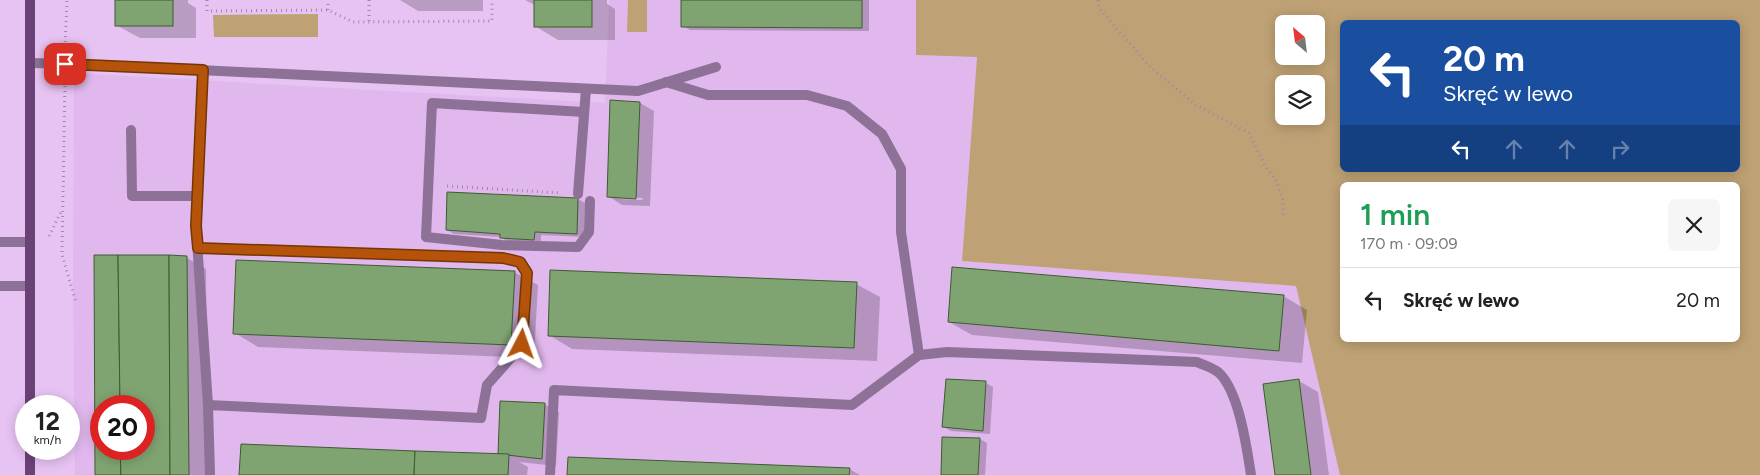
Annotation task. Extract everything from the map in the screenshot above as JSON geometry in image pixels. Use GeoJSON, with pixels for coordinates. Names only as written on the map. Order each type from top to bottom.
{"type":"FeatureCollection","features":[{"type":"Feature","properties":{"kind":"street"},"geometry":{"type":"LineString","coordinates":[[30,0],[30,395]]}},
{"type":"Feature","properties":{"kind":"street"},"geometry":{"type":"LineString","coordinates":[[30,460],[30,475]]}},
{"type":"Feature","properties":{"kind":"lane"},"geometry":{"type":"LineString","coordinates":[[30,63],[638,91],[716,67]]}},
{"type":"Feature","properties":{"kind":"lane"},"geometry":{"type":"LineString","coordinates":[[203,70],[196,226],[208,405],[210,475]]}},
{"type":"Feature","properties":{"kind":"lane"},"geometry":{"type":"LineString","coordinates":[[666,82],[708,95],[807,95],[847,106],[882,134],[901,169],[901,232],[920,355]]}},
{"type":"Feature","properties":{"kind":"lane"},"geometry":{"type":"LineString","coordinates":[[578,194],[586,89]]}},
{"type":"Feature","properties":{"kind":"lane"},"geometry":{"type":"LineString","coordinates":[[584,112],[432,103],[426,237],[502,245],[578,248],[589,232],[590,201]]}},
{"type":"Feature","properties":{"kind":"lane"},"geometry":{"type":"LineString","coordinates":[[131,130],[132,196],[198,196]]}},
{"type":"Feature","properties":{"kind":"lane"},"geometry":{"type":"LineString","coordinates":[[0,242],[30,242]]}},
{"type":"Feature","properties":{"kind":"lane"},"geometry":{"type":"LineString","coordinates":[[198,248],[503,258],[520,262],[527,273],[522,344],[487,385],[482,418],[208,405]]}},
{"type":"Feature","properties":{"kind":"lane"},"geometry":{"type":"LineString","coordinates":[[0,286],[30,286]]}},
{"type":"Feature","properties":{"kind":"lane"},"geometry":{"type":"LineString","coordinates":[[550,475],[554,390],[852,405],[920,355],[947,352],[1197,362],[1218,372],[1231,391],[1243,428],[1251,475]]}},
{"type":"Feature","properties":{"kind":"path"},"geometry":{"type":"LineString","coordinates":[[67,0],[62,255],[76,302]]}},
{"type":"Feature","properties":{"kind":"path"},"geometry":{"type":"LineString","coordinates":[[207,0],[207,11],[328,10],[353,22],[492,22],[492,0]]}},
{"type":"Feature","properties":{"kind":"path"},"geometry":{"type":"LineString","coordinates":[[328,0],[328,10]]}},
{"type":"Feature","properties":{"kind":"path"},"geometry":{"type":"LineString","coordinates":[[369,0],[369,22]]}},
{"type":"Feature","properties":{"kind":"path"},"geometry":{"type":"LineString","coordinates":[[1098,0],[1100,8],[1150,67],[1196,105],[1249,133],[1265,166],[1276,180],[1283,200],[1283,216]]}},
{"type":"Feature","properties":{"kind":"path"},"geometry":{"type":"LineString","coordinates":[[446,186],[578,194]]}},
{"type":"Feature","properties":{"kind":"shaded area"},"geometry":{"type":"Polygon","coordinates":[[[609,0],[916,0],[916,55],[977,57],[962,261],[1297,286],[1340,475],[75,475],[75,460],[80,460],[80,395],[74,395],[74,73],[605,103],[609,0]]]}},
{"type":"Feature","properties":{"kind":"shaded area"},"geometry":{"type":"Polygon","coordinates":[[[628,0],[647,0],[647,32],[627,32],[628,0]]]}},
{"type":"Feature","properties":{"kind":"shaded area"},"geometry":{"type":"Polygon","coordinates":[[[916,0],[1760,0],[1760,475],[1340,475],[1296,286],[962,261],[977,57],[916,55],[916,0]]]}},
{"type":"Feature","properties":{"kind":"shaded area"},"geometry":{"type":"Polygon","coordinates":[[[318,14],[318,37],[214,37],[213,15],[318,14]]]}},
{"type":"Feature","properties":{"kind":"building"},"geometry":{"type":"Polygon","coordinates":[[[115,0],[173,0],[173,26],[115,26],[115,0]]]}},
{"type":"Feature","properties":{"kind":"building"},"geometry":{"type":"Polygon","coordinates":[[[534,0],[592,0],[592,27],[534,27],[534,0]]]}},
{"type":"Feature","properties":{"kind":"building"},"geometry":{"type":"Polygon","coordinates":[[[681,0],[862,0],[862,28],[681,27],[681,0]]]}},
{"type":"Feature","properties":{"kind":"building"},"geometry":{"type":"Polygon","coordinates":[[[610,100],[640,102],[636,199],[607,197],[610,100]]]}},
{"type":"Feature","properties":{"kind":"building"},"geometry":{"type":"Polygon","coordinates":[[[447,192],[578,198],[577,234],[535,232],[534,240],[500,238],[500,234],[446,230],[447,192]]]}},
{"type":"Feature","properties":{"kind":"building"},"geometry":{"type":"Polygon","coordinates":[[[94,255],[118,255],[120,395],[95,395],[94,255]]]}},
{"type":"Feature","properties":{"kind":"building"},"geometry":{"type":"Polygon","coordinates":[[[118,255],[169,255],[170,475],[121,475],[120,460],[155,460],[155,395],[120,395],[118,255]]]}},
{"type":"Feature","properties":{"kind":"building"},"geometry":{"type":"Polygon","coordinates":[[[169,255],[187,256],[189,475],[170,475],[169,255]]]}},
{"type":"Feature","properties":{"kind":"building"},"geometry":{"type":"Polygon","coordinates":[[[236,260],[515,271],[511,345],[233,334],[236,260]]]}},
{"type":"Feature","properties":{"kind":"building"},"geometry":{"type":"Polygon","coordinates":[[[952,267],[1284,295],[1279,351],[948,322],[952,267]]]}},
{"type":"Feature","properties":{"kind":"building"},"geometry":{"type":"Polygon","coordinates":[[[550,270],[857,282],[854,348],[548,336],[550,270]]]}},
{"type":"Feature","properties":{"kind":"building"},"geometry":{"type":"Polygon","coordinates":[[[946,379],[986,381],[983,431],[942,427],[946,379]]]}},
{"type":"Feature","properties":{"kind":"building"},"geometry":{"type":"Polygon","coordinates":[[[1299,379],[1311,475],[1275,475],[1263,384],[1299,379]]]}},
{"type":"Feature","properties":{"kind":"building"},"geometry":{"type":"Polygon","coordinates":[[[500,401],[545,403],[542,459],[498,454],[500,401]]]}},
{"type":"Feature","properties":{"kind":"building"},"geometry":{"type":"Polygon","coordinates":[[[942,437],[980,438],[978,475],[941,475],[942,437]]]}},
{"type":"Feature","properties":{"kind":"building"},"geometry":{"type":"Polygon","coordinates":[[[241,444],[415,451],[414,475],[239,475],[241,444]]]}},
{"type":"Feature","properties":{"kind":"building"},"geometry":{"type":"Polygon","coordinates":[[[415,451],[509,454],[508,475],[414,475],[415,451]]]}},
{"type":"Feature","properties":{"kind":"building"},"geometry":{"type":"Polygon","coordinates":[[[568,457],[850,468],[849,475],[567,475],[568,457]]]}},
{"type":"Feature","properties":{"kind":"building"},"geometry":{"type":"Polygon","coordinates":[[[95,460],[120,460],[121,475],[95,475],[95,460]]]}},
{"type":"Feature","properties":{"kind":"route"},"geometry":{"type":"LineString","coordinates":[[65,64],[203,70],[196,226],[198,248],[503,258],[520,262],[527,273],[522,344]]}}]}
